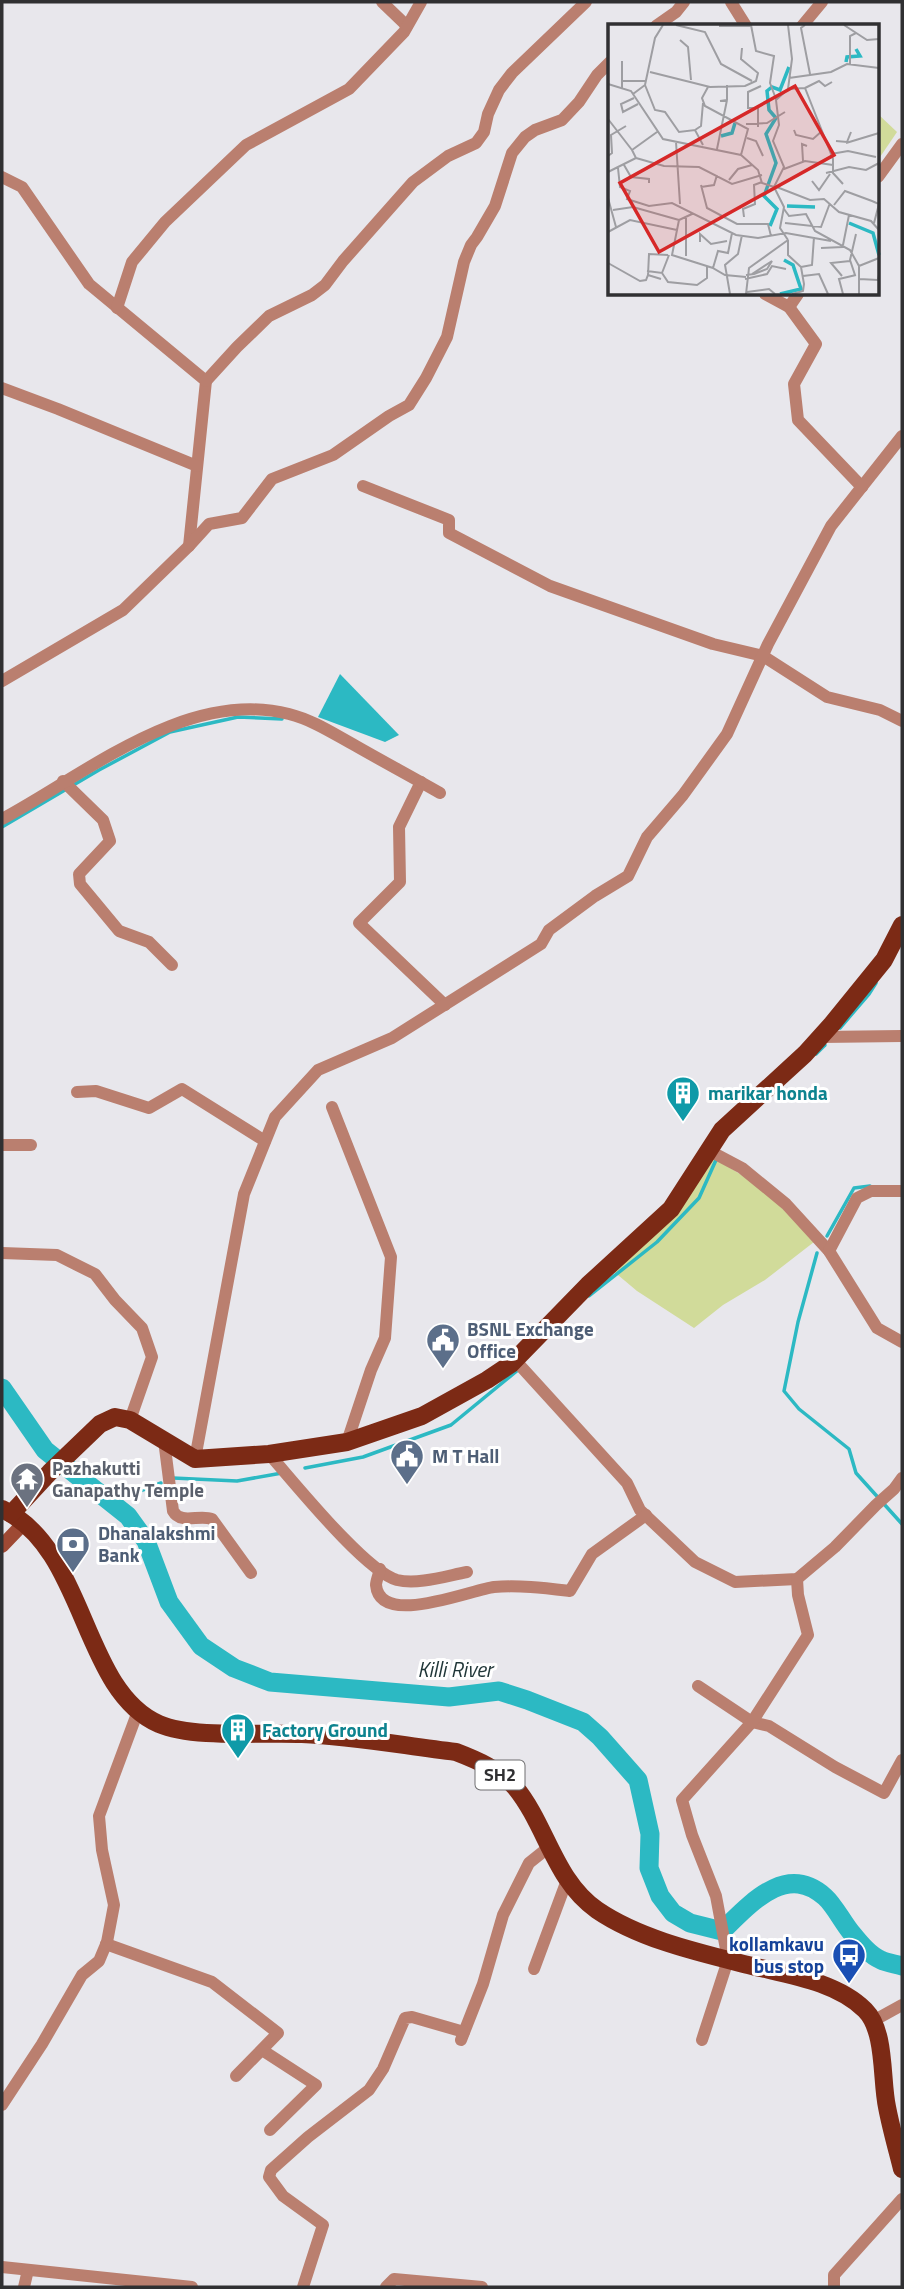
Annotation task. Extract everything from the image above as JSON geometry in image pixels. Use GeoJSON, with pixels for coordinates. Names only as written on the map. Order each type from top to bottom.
{"type":"FeatureCollection","features":[{"type":"Feature","properties":{"kind":"main road"},"geometry":{"type":"LineString","coordinates":[[2,1546],[12,1515],[50,1472],[100,1424],[115,1418],[130,1420],[195,1459],[269,1454],[347,1442],[422,1416],[487,1380],[515,1360],[588,1285],[671,1209],[722,1130],[821,1037],[884,960],[902,925]]}},
{"type":"Feature","properties":{"kind":"main road","name":"SH2"},"geometry":{"type":"LineString","coordinates":[[12,1515],[43,1543],[58,1565],[122,1695],[158,1724],[183,1731],[306,1734],[456,1752],[478,1760],[514,1786],[567,1880],[580,1896],[598,1910],[627,1926],[691,1951],[793,1976],[840,1992],[866,2010],[873,2021]]}},
{"type":"Feature","properties":{"kind":"main road"},"geometry":{"type":"LineString","coordinates":[[873,2021],[877,2030],[887,2105],[902,2169]]}},
{"type":"Feature","properties":{"kind":"street"},"geometry":{"type":"LineString","coordinates":[[382,2],[407,26]]}},
{"type":"Feature","properties":{"kind":"street"},"geometry":{"type":"LineString","coordinates":[[117,308],[132,262],[165,222],[246,145],[349,89],[407,26],[421,2]]}},
{"type":"Feature","properties":{"kind":"street"},"geometry":{"type":"LineString","coordinates":[[189,546],[206,381],[269,316],[312,295],[325,285],[414,182],[448,156],[476,143],[484,132],[488,114],[499,89],[512,73],[586,2]]}},
{"type":"Feature","properties":{"kind":"street"},"geometry":{"type":"LineString","coordinates":[[659,24],[676,12],[684,2]]}},
{"type":"Feature","properties":{"kind":"street"},"geometry":{"type":"LineString","coordinates":[[731,2],[745,24]]}},
{"type":"Feature","properties":{"kind":"street"},"geometry":{"type":"LineString","coordinates":[[804,24],[822,2]]}},
{"type":"Feature","properties":{"kind":"street"},"geometry":{"type":"LineString","coordinates":[[2,681],[123,610],[209,524],[242,519],[272,479],[333,455],[409,405],[447,337],[464,262],[471,245],[495,206],[512,153],[525,137],[535,130],[562,120],[608,64]]}},
{"type":"Feature","properties":{"kind":"street"},"geometry":{"type":"LineString","coordinates":[[880,174],[902,144]]}},
{"type":"Feature","properties":{"kind":"street"},"geometry":{"type":"LineString","coordinates":[[2,177],[22,187],[89,284],[206,381]]}},
{"type":"Feature","properties":{"kind":"street"},"geometry":{"type":"LineString","coordinates":[[769,296],[789,307],[816,344],[794,384],[799,420],[862,487]]}},
{"type":"Feature","properties":{"kind":"street"},"geometry":{"type":"LineString","coordinates":[[789,307],[797,296]]}},
{"type":"Feature","properties":{"kind":"street"},"geometry":{"type":"LineString","coordinates":[[2,388],[197,466]]}},
{"type":"Feature","properties":{"kind":"street"},"geometry":{"type":"LineString","coordinates":[[195,1459],[244,1194],[275,1117],[318,1070],[393,1038],[541,944],[549,930],[595,896],[628,876],[647,837],[683,795],[727,734],[762,656],[831,526],[902,436]]}},
{"type":"Feature","properties":{"kind":"street"},"geometry":{"type":"LineString","coordinates":[[363,486],[449,520],[449,533],[551,586],[713,644],[762,656],[827,697],[880,710],[902,721]]}},
{"type":"Feature","properties":{"kind":"street"},"geometry":{"type":"LineString","coordinates":[[2,819],[35,801],[63,781],[172,724],[230,710],[267,710],[290,714],[319,725],[440,793]]}},
{"type":"Feature","properties":{"kind":"street"},"geometry":{"type":"LineString","coordinates":[[63,781],[103,820],[110,841],[79,874],[80,884],[119,931],[149,942],[172,965]]}},
{"type":"Feature","properties":{"kind":"street"},"geometry":{"type":"LineString","coordinates":[[421,782],[399,827],[400,882],[359,923],[445,1005]]}},
{"type":"Feature","properties":{"kind":"street"},"geometry":{"type":"LineString","coordinates":[[821,1037],[902,1035]]}},
{"type":"Feature","properties":{"kind":"street"},"geometry":{"type":"LineString","coordinates":[[78,1092],[96,1091],[149,1108],[182,1089],[265,1141]]}},
{"type":"Feature","properties":{"kind":"street"},"geometry":{"type":"LineString","coordinates":[[332,1107],[391,1257],[385,1338],[370,1370],[347,1442]]}},
{"type":"Feature","properties":{"kind":"street"},"geometry":{"type":"LineString","coordinates":[[2,1145],[31,1144]]}},
{"type":"Feature","properties":{"kind":"street"},"geometry":{"type":"LineString","coordinates":[[708,1150],[742,1168],[786,1204],[829,1251],[877,1328],[902,1342]]}},
{"type":"Feature","properties":{"kind":"street"},"geometry":{"type":"LineString","coordinates":[[829,1251],[857,1198],[872,1191],[902,1191]]}},
{"type":"Feature","properties":{"kind":"street"},"geometry":{"type":"LineString","coordinates":[[2,1253],[57,1255],[96,1274],[115,1300],[142,1328],[152,1357],[130,1420]]}},
{"type":"Feature","properties":{"kind":"street"},"geometry":{"type":"LineString","coordinates":[[515,1360],[626,1483],[640,1510],[695,1562],[735,1582],[797,1578],[835,1547],[898,1484]]}},
{"type":"Feature","properties":{"kind":"street"},"geometry":{"type":"LineString","coordinates":[[164,1440],[175,1516],[205,1516],[212,1519],[251,1573]]}},
{"type":"Feature","properties":{"kind":"street"},"geometry":{"type":"LineString","coordinates":[[269,1454],[352,1548],[397,1580],[413,1581],[467,1572]]}},
{"type":"Feature","properties":{"kind":"street"},"geometry":{"type":"LineString","coordinates":[[380,1569],[376,1586],[380,1596],[386,1602],[401,1607],[492,1587],[570,1591],[592,1554],[646,1515]]}},
{"type":"Feature","properties":{"kind":"street"},"geometry":{"type":"LineString","coordinates":[[702,2040],[728,1959],[716,1896],[692,1835],[682,1800],[752,1722],[808,1635],[798,1595],[797,1578]]}},
{"type":"Feature","properties":{"kind":"street"},"geometry":{"type":"LineString","coordinates":[[698,1686],[752,1722],[769,1727],[835,1768],[884,1793],[902,1760]]}},
{"type":"Feature","properties":{"kind":"street"},"geometry":{"type":"LineString","coordinates":[[2,2105],[82,1975],[99,1961],[106,1944],[114,1905],[102,1850],[99,1816],[138,1710]]}},
{"type":"Feature","properties":{"kind":"street"},"geometry":{"type":"LineString","coordinates":[[303,2287],[323,2225],[283,2196],[269,2177],[271,2170],[308,2137],[369,2090],[383,2069],[405,2018],[412,2017],[462,2036],[483,1984],[503,1915],[529,1863],[549,1847]]}},
{"type":"Feature","properties":{"kind":"street"},"geometry":{"type":"LineString","coordinates":[[534,1969],[567,1880]]}},
{"type":"Feature","properties":{"kind":"street"},"geometry":{"type":"LineString","coordinates":[[106,1944],[212,1982],[278,2033],[236,2076]]}},
{"type":"Feature","properties":{"kind":"street"},"geometry":{"type":"LineString","coordinates":[[873,2021],[902,2005]]}},
{"type":"Feature","properties":{"kind":"street"},"geometry":{"type":"LineString","coordinates":[[262,2050],[316,2085],[270,2130]]}},
{"type":"Feature","properties":{"kind":"street"},"geometry":{"type":"LineString","coordinates":[[834,2287],[834,2275],[902,2199]]}},
{"type":"Feature","properties":{"kind":"street"},"geometry":{"type":"LineString","coordinates":[[2,2267],[192,2287]]}},
{"type":"Feature","properties":{"kind":"street"},"geometry":{"type":"LineString","coordinates":[[24,2287],[28,2270]]}},
{"type":"Feature","properties":{"kind":"street"},"geometry":{"type":"LineString","coordinates":[[386,2287],[394,2279],[482,2287]]}},
{"type":"Feature","properties":{"kind":"green space"},"geometry":{"type":"Polygon","coordinates":[[[880,116],[897,132],[880,157],[880,116]]]}},
{"type":"Feature","properties":{"kind":"green space"},"geometry":{"type":"Polygon","coordinates":[[[706,1153],[764,1189],[814,1242],[765,1280],[723,1305],[694,1328],[637,1291],[612,1270],[706,1153]]]}},
{"type":"Feature","properties":{"kind":"water"},"geometry":{"type":"Polygon","coordinates":[[[340,674],[399,735],[385,742],[318,717],[340,674]]]}},
{"type":"Feature","properties":{"kind":"waterway"},"geometry":{"type":"LineString","coordinates":[[2,827],[170,732],[238,717],[282,719]]}},
{"type":"Feature","properties":{"kind":"waterway"},"geometry":{"type":"LineString","coordinates":[[840,1028],[876,983]]}},
{"type":"Feature","properties":{"kind":"waterway"},"geometry":{"type":"LineString","coordinates":[[816,1054],[825,1045]]}},
{"type":"Feature","properties":{"kind":"waterway"},"geometry":{"type":"LineString","coordinates":[[589,1296],[657,1242],[699,1198],[716,1160]]}},
{"type":"Feature","properties":{"kind":"waterway"},"geometry":{"type":"LineString","coordinates":[[827,1236],[854,1188],[870,1186]]}},
{"type":"Feature","properties":{"kind":"waterway"},"geometry":{"type":"LineString","coordinates":[[817,1253],[798,1322],[784,1391],[799,1409],[849,1449],[856,1473],[902,1524]]}},
{"type":"Feature","properties":{"kind":"waterway"},"geometry":{"type":"LineString","coordinates":[[305,1468],[363,1457],[451,1425],[518,1370]]}},
{"type":"Feature","properties":{"kind":"waterway","name":"Killi River"},"geometry":{"type":"LineString","coordinates":[[2,1388],[45,1450],[128,1516],[146,1541],[169,1602],[201,1646],[234,1668],[270,1682],[449,1697],[499,1691],[583,1722],[638,1780],[650,1834],[649,1868],[660,1896],[673,1913],[690,1923],[722,1931],[744,1909],[769,1891],[783,1885],[811,1887],[832,1904],[853,1935],[872,1955],[902,1966]]}},
{"type":"Feature","properties":{"kind":"waterway"},"geometry":{"type":"LineString","coordinates":[[173,1478],[237,1481],[282,1473]]}},
{"type":"Feature","properties":{"kind":"waterway"},"geometry":{"type":"LineString","coordinates":[[111,1502],[161,1483]]}},
{"type":"Feature","properties":{"kind":"place","name":"marikar honda"},"geometry":{"type":"Point","coordinates":[683,1123]}},
{"type":"Feature","properties":{"kind":"place","name":"BSNL Exchange Office"},"geometry":{"type":"Point","coordinates":[443,1370]}},
{"type":"Feature","properties":{"kind":"place","name":"M T Hall"},"geometry":{"type":"Point","coordinates":[407,1486]}},
{"type":"Feature","properties":{"kind":"place","name":"Pazhakutti Ganapathy Temple"},"geometry":{"type":"Point","coordinates":[27,1509]}},
{"type":"Feature","properties":{"kind":"place","name":"Dhanalakshmi Bank"},"geometry":{"type":"Point","coordinates":[73,1574]}},
{"type":"Feature","properties":{"kind":"place","name":"Factory Ground"},"geometry":{"type":"Point","coordinates":[238,1760]}},
{"type":"Feature","properties":{"kind":"place","name":"kollamkavu bus stop"},"geometry":{"type":"Point","coordinates":[849,1985]}}]}
